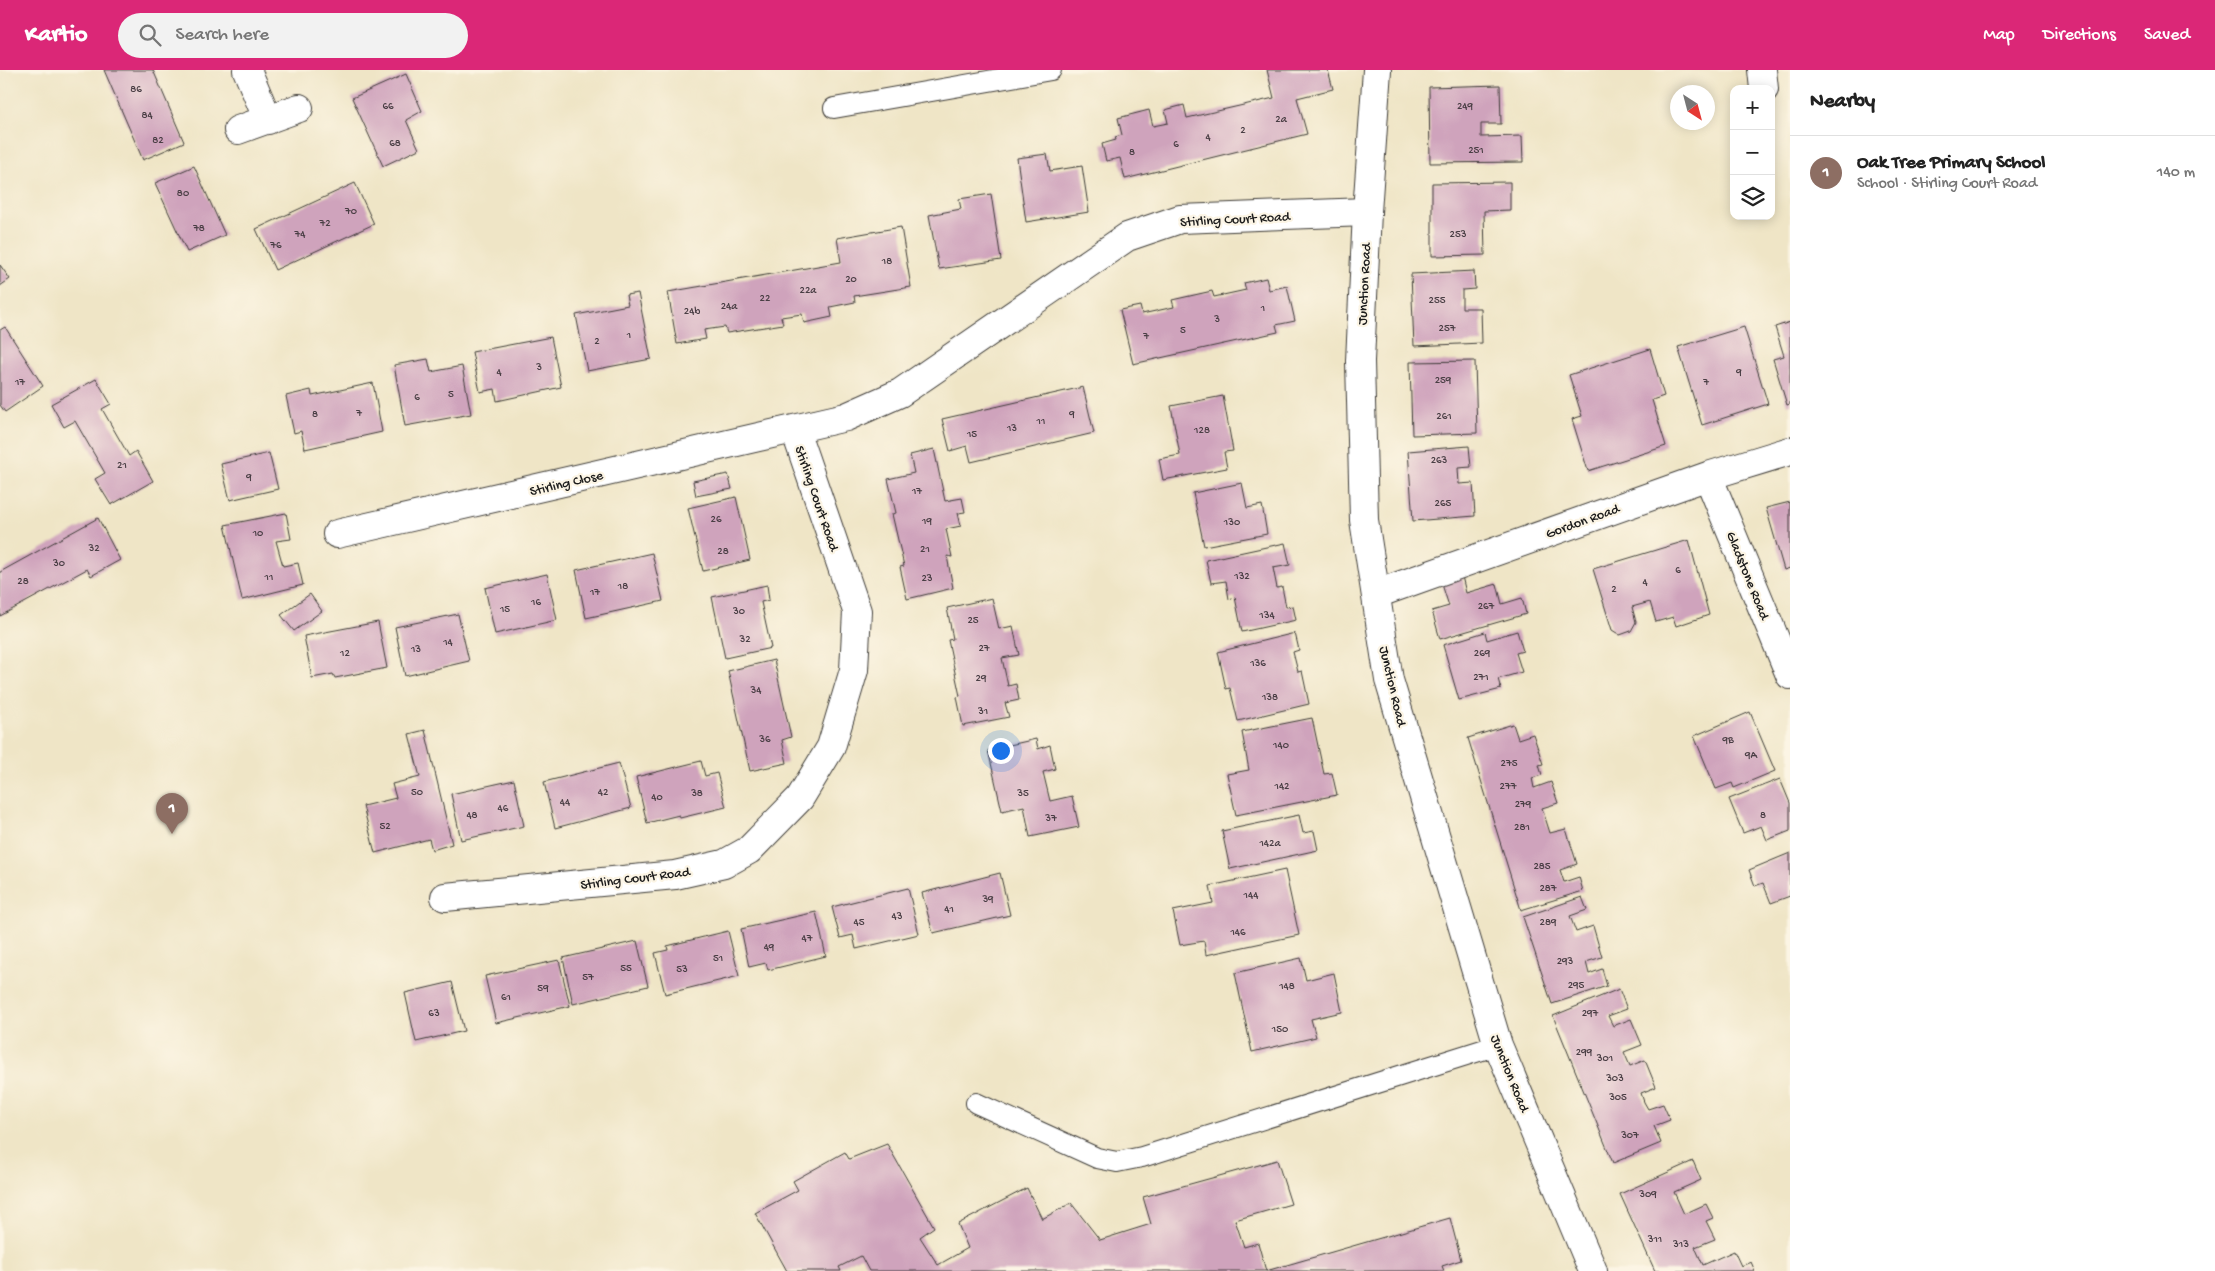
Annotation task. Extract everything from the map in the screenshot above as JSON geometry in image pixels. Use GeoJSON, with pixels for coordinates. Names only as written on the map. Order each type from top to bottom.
{"type":"FeatureCollection","features":[{"type":"Feature","properties":{"kind":"street"},"geometry":{"type":"LineString","coordinates":[[247,70],[268,120]]}},
{"type":"Feature","properties":{"kind":"street","name":"Junction Road"},"geometry":{"type":"LineString","coordinates":[[1377,70],[1367,212],[1360,361],[1364,520],[1390,680],[1498,1045],[1593,1271]]}},
{"type":"Feature","properties":{"kind":"street"},"geometry":{"type":"LineString","coordinates":[[1762,70],[1764,85]]}},
{"type":"Feature","properties":{"kind":"street"},"geometry":{"type":"LineString","coordinates":[[238,130],[299,108]]}},
{"type":"Feature","properties":{"kind":"street","name":"Stirling Court Road"},"geometry":{"type":"LineString","coordinates":[[444,897],[675,875],[724,864],[749,850],[800,798],[831,747],[834,738],[854,670],[857,611],[795,430],[846,417],[900,392],[1128,237],[1180,219],[1367,212]]}},
{"type":"Feature","properties":{"kind":"street","name":"Stirling Close"},"geometry":{"type":"LineString","coordinates":[[337,534],[795,430]]}},
{"type":"Feature","properties":{"kind":"street","name":"Gordon Road"},"geometry":{"type":"LineString","coordinates":[[1376,594],[1708,476],[1790,451]]}},
{"type":"Feature","properties":{"kind":"street","name":"Gladstone Road"},"geometry":{"type":"LineString","coordinates":[[1708,476],[1790,675]]}},
{"type":"Feature","properties":{"kind":"lane"},"geometry":{"type":"LineString","coordinates":[[834,108],[1051,70]]}},
{"type":"Feature","properties":{"kind":"lane"},"geometry":{"type":"LineString","coordinates":[[976,1103],[1097,1158],[1116,1162],[1142,1157],[1498,1045]]}},
{"type":"Feature","properties":{"kind":"building"},"geometry":{"type":"Polygon","coordinates":[[[104,70],[153,70],[184,142],[143,160],[104,70]]]}},
{"type":"Feature","properties":{"kind":"building"},"geometry":{"type":"Polygon","coordinates":[[[1267,70],[1328,70],[1333,89],[1297,98],[1307,134],[1125,179],[1120,158],[1106,161],[1102,144],[1116,140],[1115,137],[1122,135],[1118,118],[1149,110],[1153,126],[1168,123],[1165,110],[1184,105],[1187,118],[1274,98],[1267,70]]]}},
{"type":"Feature","properties":{"kind":"building"},"geometry":{"type":"Polygon","coordinates":[[[406,74],[422,111],[406,120],[419,149],[383,166],[352,98],[406,74]]]}},
{"type":"Feature","properties":{"kind":"building"},"geometry":{"type":"Polygon","coordinates":[[[1500,85],[1501,124],[1481,124],[1481,137],[1522,136],[1523,162],[1430,163],[1429,87],[1500,85]]]}},
{"type":"Feature","properties":{"kind":"building"},"geometry":{"type":"Polygon","coordinates":[[[1047,154],[1050,171],[1082,166],[1089,212],[1026,222],[1017,158],[1047,154]]]}},
{"type":"Feature","properties":{"kind":"building"},"geometry":{"type":"Polygon","coordinates":[[[194,166],[225,235],[187,252],[155,183],[194,166]]]}},
{"type":"Feature","properties":{"kind":"building"},"geometry":{"type":"Polygon","coordinates":[[[1510,182],[1510,210],[1484,211],[1485,255],[1432,256],[1432,183],[1510,182]]]}},
{"type":"Feature","properties":{"kind":"building"},"geometry":{"type":"Polygon","coordinates":[[[355,183],[374,224],[275,270],[256,229],[355,183]]]}},
{"type":"Feature","properties":{"kind":"building"},"geometry":{"type":"Polygon","coordinates":[[[991,194],[1001,260],[939,269],[929,215],[961,209],[959,199],[991,194]]]}},
{"type":"Feature","properties":{"kind":"building"},"geometry":{"type":"Polygon","coordinates":[[[901,227],[911,287],[854,296],[855,302],[830,307],[832,317],[804,323],[802,314],[781,317],[783,324],[727,333],[725,327],[704,330],[706,339],[677,344],[668,292],[841,262],[837,238],[901,227]]]}},
{"type":"Feature","properties":{"kind":"building"},"geometry":{"type":"Polygon","coordinates":[[[0,265],[10,279],[0,286],[0,265]]]}},
{"type":"Feature","properties":{"kind":"building"},"geometry":{"type":"Polygon","coordinates":[[[1474,271],[1475,289],[1462,290],[1462,308],[1481,308],[1482,343],[1414,346],[1411,274],[1474,271]]]}},
{"type":"Feature","properties":{"kind":"building"},"geometry":{"type":"Polygon","coordinates":[[[1266,278],[1269,290],[1287,286],[1295,321],[1276,325],[1278,332],[1133,364],[1120,310],[1140,306],[1142,314],[1174,307],[1172,300],[1212,291],[1214,297],[1246,290],[1244,283],[1266,278]]]}},
{"type":"Feature","properties":{"kind":"building"},"geometry":{"type":"Polygon","coordinates":[[[638,293],[651,359],[587,371],[576,315],[628,305],[626,295],[638,293]]]}},
{"type":"Feature","properties":{"kind":"building"},"geometry":{"type":"Polygon","coordinates":[[[1790,322],[1790,404],[1787,405],[1773,359],[1784,356],[1775,327],[1790,322]]]}},
{"type":"Feature","properties":{"kind":"building"},"geometry":{"type":"Polygon","coordinates":[[[5,327],[43,386],[5,412],[0,405],[0,330],[5,327]]]}},
{"type":"Feature","properties":{"kind":"building"},"geometry":{"type":"Polygon","coordinates":[[[1744,327],[1768,404],[1702,425],[1678,347],[1744,327]]]}},
{"type":"Feature","properties":{"kind":"building"},"geometry":{"type":"Polygon","coordinates":[[[551,337],[561,387],[497,401],[495,389],[480,392],[472,352],[551,337]]]}},
{"type":"Feature","properties":{"kind":"building"},"geometry":{"type":"Polygon","coordinates":[[[1650,349],[1664,396],[1652,400],[1666,446],[1588,471],[1572,419],[1582,416],[1569,375],[1650,349]]]}},
{"type":"Feature","properties":{"kind":"building"},"geometry":{"type":"Polygon","coordinates":[[[428,359],[431,372],[462,366],[471,414],[405,426],[394,365],[428,359]]]}},
{"type":"Feature","properties":{"kind":"building"},"geometry":{"type":"Polygon","coordinates":[[[1475,361],[1477,433],[1412,435],[1410,362],[1475,361]]]}},
{"type":"Feature","properties":{"kind":"building"},"geometry":{"type":"Polygon","coordinates":[[[96,379],[111,404],[102,409],[129,456],[136,451],[153,481],[111,505],[95,479],[105,473],[75,421],[64,427],[51,404],[96,379]]]}},
{"type":"Feature","properties":{"kind":"building"},"geometry":{"type":"Polygon","coordinates":[[[373,383],[382,432],[305,449],[301,431],[294,433],[286,396],[311,390],[312,396],[373,383]]]}},
{"type":"Feature","properties":{"kind":"building"},"geometry":{"type":"Polygon","coordinates":[[[1083,387],[1094,433],[971,462],[967,446],[950,451],[942,419],[1083,387]]]}},
{"type":"Feature","properties":{"kind":"building"},"geometry":{"type":"Polygon","coordinates":[[[1223,396],[1233,451],[1224,452],[1227,468],[1163,480],[1159,459],[1180,455],[1171,406],[1223,396]]]}},
{"type":"Feature","properties":{"kind":"building"},"geometry":{"type":"Polygon","coordinates":[[[1469,446],[1471,467],[1458,468],[1459,484],[1473,483],[1475,516],[1413,521],[1408,451],[1469,446]]]}},
{"type":"Feature","properties":{"kind":"building"},"geometry":{"type":"Polygon","coordinates":[[[934,449],[945,501],[962,498],[965,512],[958,513],[961,526],[946,529],[952,557],[947,556],[953,588],[907,599],[900,567],[904,566],[892,514],[896,513],[888,479],[914,473],[910,455],[934,449]]]}},
{"type":"Feature","properties":{"kind":"building"},"geometry":{"type":"Polygon","coordinates":[[[269,453],[278,489],[230,500],[221,464],[269,453]]]}},
{"type":"Feature","properties":{"kind":"building"},"geometry":{"type":"Polygon","coordinates":[[[728,474],[732,489],[696,496],[693,481],[728,474]]]}},
{"type":"Feature","properties":{"kind":"building"},"geometry":{"type":"Polygon","coordinates":[[[1242,483],[1247,508],[1262,505],[1267,534],[1204,546],[1193,493],[1242,483]]]}},
{"type":"Feature","properties":{"kind":"building"},"geometry":{"type":"Polygon","coordinates":[[[736,497],[750,560],[703,571],[688,508],[736,497]]]}},
{"type":"Feature","properties":{"kind":"building"},"geometry":{"type":"Polygon","coordinates":[[[1790,502],[1790,568],[1784,570],[1766,508],[1790,502]]]}},
{"type":"Feature","properties":{"kind":"building"},"geometry":{"type":"Polygon","coordinates":[[[286,513],[291,539],[276,541],[283,566],[298,563],[303,585],[242,600],[225,525],[286,513]]]}},
{"type":"Feature","properties":{"kind":"building"},"geometry":{"type":"Polygon","coordinates":[[[98,518],[120,560],[91,576],[87,569],[0,616],[0,572],[98,518]]]}},
{"type":"Feature","properties":{"kind":"building"},"geometry":{"type":"Polygon","coordinates":[[[1689,540],[1709,615],[1676,626],[1673,617],[1656,622],[1650,602],[1632,607],[1636,622],[1631,631],[1620,635],[1612,630],[1593,569],[1689,540]]]}},
{"type":"Feature","properties":{"kind":"building"},"geometry":{"type":"Polygon","coordinates":[[[1285,543],[1290,565],[1273,568],[1277,588],[1282,587],[1286,607],[1293,606],[1296,620],[1242,632],[1235,597],[1229,599],[1226,581],[1211,583],[1206,560],[1285,543]]]}},
{"type":"Feature","properties":{"kind":"building"},"geometry":{"type":"Polygon","coordinates":[[[652,553],[663,601],[586,618],[576,570],[652,553]]]}},
{"type":"Feature","properties":{"kind":"building"},"geometry":{"type":"Polygon","coordinates":[[[1461,572],[1466,593],[1497,584],[1502,604],[1522,598],[1526,614],[1440,639],[1432,611],[1449,606],[1440,578],[1461,572]]]}},
{"type":"Feature","properties":{"kind":"building"},"geometry":{"type":"Polygon","coordinates":[[[547,574],[557,620],[495,634],[485,588],[547,574]]]}},
{"type":"Feature","properties":{"kind":"building"},"geometry":{"type":"Polygon","coordinates":[[[767,585],[769,600],[761,602],[771,648],[725,658],[712,597],[767,585]]]}},
{"type":"Feature","properties":{"kind":"building"},"geometry":{"type":"Polygon","coordinates":[[[310,594],[322,611],[294,631],[281,615],[310,594]]]}},
{"type":"Feature","properties":{"kind":"building"},"geometry":{"type":"Polygon","coordinates":[[[992,598],[999,629],[1013,626],[1019,655],[1002,658],[1008,686],[1016,684],[1019,700],[1005,703],[1009,717],[963,726],[957,697],[960,696],[948,640],[953,639],[947,608],[992,598]]]}},
{"type":"Feature","properties":{"kind":"building"},"geometry":{"type":"Polygon","coordinates":[[[458,614],[469,661],[405,676],[395,627],[458,614]]]}},
{"type":"Feature","properties":{"kind":"building"},"geometry":{"type":"Polygon","coordinates":[[[378,622],[387,668],[335,678],[333,674],[312,678],[304,636],[378,622]]]}},
{"type":"Feature","properties":{"kind":"building"},"geometry":{"type":"Polygon","coordinates":[[[1517,631],[1523,651],[1516,653],[1522,672],[1498,679],[1501,689],[1459,700],[1443,645],[1485,632],[1487,640],[1517,631]]]}},
{"type":"Feature","properties":{"kind":"building"},"geometry":{"type":"Polygon","coordinates":[[[1295,633],[1299,650],[1293,652],[1298,672],[1302,671],[1309,704],[1238,721],[1230,688],[1226,689],[1218,652],[1295,633]]]}},
{"type":"Feature","properties":{"kind":"building"},"geometry":{"type":"Polygon","coordinates":[[[774,660],[791,737],[782,740],[787,763],[750,771],[728,671],[774,660]]]}},
{"type":"Feature","properties":{"kind":"building"},"geometry":{"type":"Polygon","coordinates":[[[1750,712],[1775,771],[1734,788],[1732,783],[1716,789],[1694,736],[1750,712]]]}},
{"type":"Feature","properties":{"kind":"building"},"geometry":{"type":"Polygon","coordinates":[[[1312,718],[1324,774],[1332,773],[1337,795],[1236,815],[1227,774],[1249,770],[1242,732],[1312,718]]]}},
{"type":"Feature","properties":{"kind":"building"},"geometry":{"type":"Polygon","coordinates":[[[1513,724],[1518,739],[1533,734],[1543,764],[1539,765],[1542,775],[1532,778],[1534,788],[1551,782],[1558,803],[1542,808],[1550,833],[1566,829],[1577,864],[1560,870],[1564,882],[1579,877],[1583,891],[1521,910],[1468,738],[1513,724]]]}},
{"type":"Feature","properties":{"kind":"building"},"geometry":{"type":"Polygon","coordinates":[[[425,730],[452,844],[432,850],[429,839],[375,853],[363,806],[396,798],[392,784],[420,777],[409,734],[425,730]]]}},
{"type":"Feature","properties":{"kind":"building"},"geometry":{"type":"Polygon","coordinates":[[[1036,739],[1038,749],[1050,745],[1055,769],[1043,772],[1050,801],[1072,796],[1079,827],[1030,837],[1024,806],[1002,811],[988,750],[1036,739]]]}},
{"type":"Feature","properties":{"kind":"building"},"geometry":{"type":"Polygon","coordinates":[[[701,761],[705,776],[717,773],[726,807],[680,818],[679,815],[647,823],[636,777],[701,761]]]}},
{"type":"Feature","properties":{"kind":"building"},"geometry":{"type":"Polygon","coordinates":[[[619,763],[631,808],[555,828],[544,782],[619,763]]]}},
{"type":"Feature","properties":{"kind":"building"},"geometry":{"type":"Polygon","coordinates":[[[1780,779],[1790,803],[1790,831],[1767,840],[1761,826],[1743,833],[1729,799],[1780,779]]]}},
{"type":"Feature","properties":{"kind":"building"},"geometry":{"type":"Polygon","coordinates":[[[514,780],[524,826],[461,840],[451,794],[514,780]]]}},
{"type":"Feature","properties":{"kind":"building"},"geometry":{"type":"Polygon","coordinates":[[[1299,815],[1303,833],[1314,831],[1318,850],[1230,869],[1222,831],[1299,815]]]}},
{"type":"Feature","properties":{"kind":"building"},"geometry":{"type":"Polygon","coordinates":[[[1790,853],[1790,896],[1771,903],[1763,883],[1755,886],[1749,870],[1790,853]]]}},
{"type":"Feature","properties":{"kind":"building"},"geometry":{"type":"Polygon","coordinates":[[[1285,870],[1299,935],[1206,955],[1204,941],[1180,945],[1173,911],[1213,903],[1210,886],[1285,870]]]}},
{"type":"Feature","properties":{"kind":"building"},"geometry":{"type":"Polygon","coordinates":[[[1000,873],[1010,915],[933,933],[922,893],[1000,873]]]}},
{"type":"Feature","properties":{"kind":"building"},"geometry":{"type":"Polygon","coordinates":[[[908,888],[919,934],[856,949],[853,935],[840,938],[832,907],[908,888]]]}},
{"type":"Feature","properties":{"kind":"building"},"geometry":{"type":"Polygon","coordinates":[[[1582,897],[1587,910],[1570,916],[1576,932],[1593,926],[1602,957],[1586,962],[1589,974],[1602,969],[1607,986],[1552,1004],[1523,917],[1582,897]]]}},
{"type":"Feature","properties":{"kind":"building"},"geometry":{"type":"Polygon","coordinates":[[[816,912],[826,956],[768,970],[766,963],[749,967],[741,929],[816,912]]]}},
{"type":"Feature","properties":{"kind":"building"},"geometry":{"type":"Polygon","coordinates":[[[728,931],[739,976],[665,994],[655,953],[668,950],[667,946],[728,931]]]}},
{"type":"Feature","properties":{"kind":"building"},"geometry":{"type":"Polygon","coordinates":[[[637,941],[648,986],[573,1004],[563,958],[637,941]]]}},
{"type":"Feature","properties":{"kind":"building"},"geometry":{"type":"Polygon","coordinates":[[[1301,958],[1306,980],[1334,973],[1342,1012],[1311,1019],[1316,1037],[1252,1052],[1235,973],[1301,958]]]}},
{"type":"Feature","properties":{"kind":"building"},"geometry":{"type":"Polygon","coordinates":[[[559,960],[570,1006],[496,1023],[485,976],[559,960]]]}},
{"type":"Feature","properties":{"kind":"building"},"geometry":{"type":"Polygon","coordinates":[[[452,982],[464,1031],[416,1042],[405,993],[452,982]]]}},
{"type":"Feature","properties":{"kind":"building"},"geometry":{"type":"Polygon","coordinates":[[[1619,989],[1627,1009],[1608,1016],[1613,1026],[1631,1019],[1642,1045],[1624,1052],[1630,1066],[1645,1060],[1656,1087],[1641,1093],[1644,1102],[1648,1109],[1663,1104],[1670,1120],[1654,1126],[1661,1143],[1613,1163],[1553,1016],[1619,989]]]}},
{"type":"Feature","properties":{"kind":"building"},"geometry":{"type":"Polygon","coordinates":[[[887,1144],[934,1227],[920,1237],[938,1265],[968,1248],[958,1224],[1027,1188],[1042,1219],[1071,1203],[1100,1240],[1151,1224],[1143,1197],[1277,1160],[1291,1204],[1235,1220],[1244,1247],[1258,1243],[1266,1271],[869,1271],[861,1256],[839,1267],[841,1271],[787,1271],[755,1213],[798,1190],[793,1181],[845,1152],[849,1159],[887,1144]]]}},
{"type":"Feature","properties":{"kind":"building"},"geometry":{"type":"Polygon","coordinates":[[[1693,1161],[1701,1180],[1674,1192],[1684,1214],[1706,1204],[1713,1218],[1706,1221],[1715,1239],[1695,1247],[1703,1265],[1734,1251],[1741,1266],[1751,1262],[1755,1271],[1655,1271],[1620,1194],[1693,1161]]]}},
{"type":"Feature","properties":{"kind":"building"},"geometry":{"type":"Polygon","coordinates":[[[1450,1218],[1461,1260],[1442,1266],[1444,1271],[1266,1271],[1450,1218]]]}},
{"type":"Feature","properties":{"kind":"place","name":"Oak Tree Primary School"},"geometry":{"type":"Point","coordinates":[172,834]}}]}
